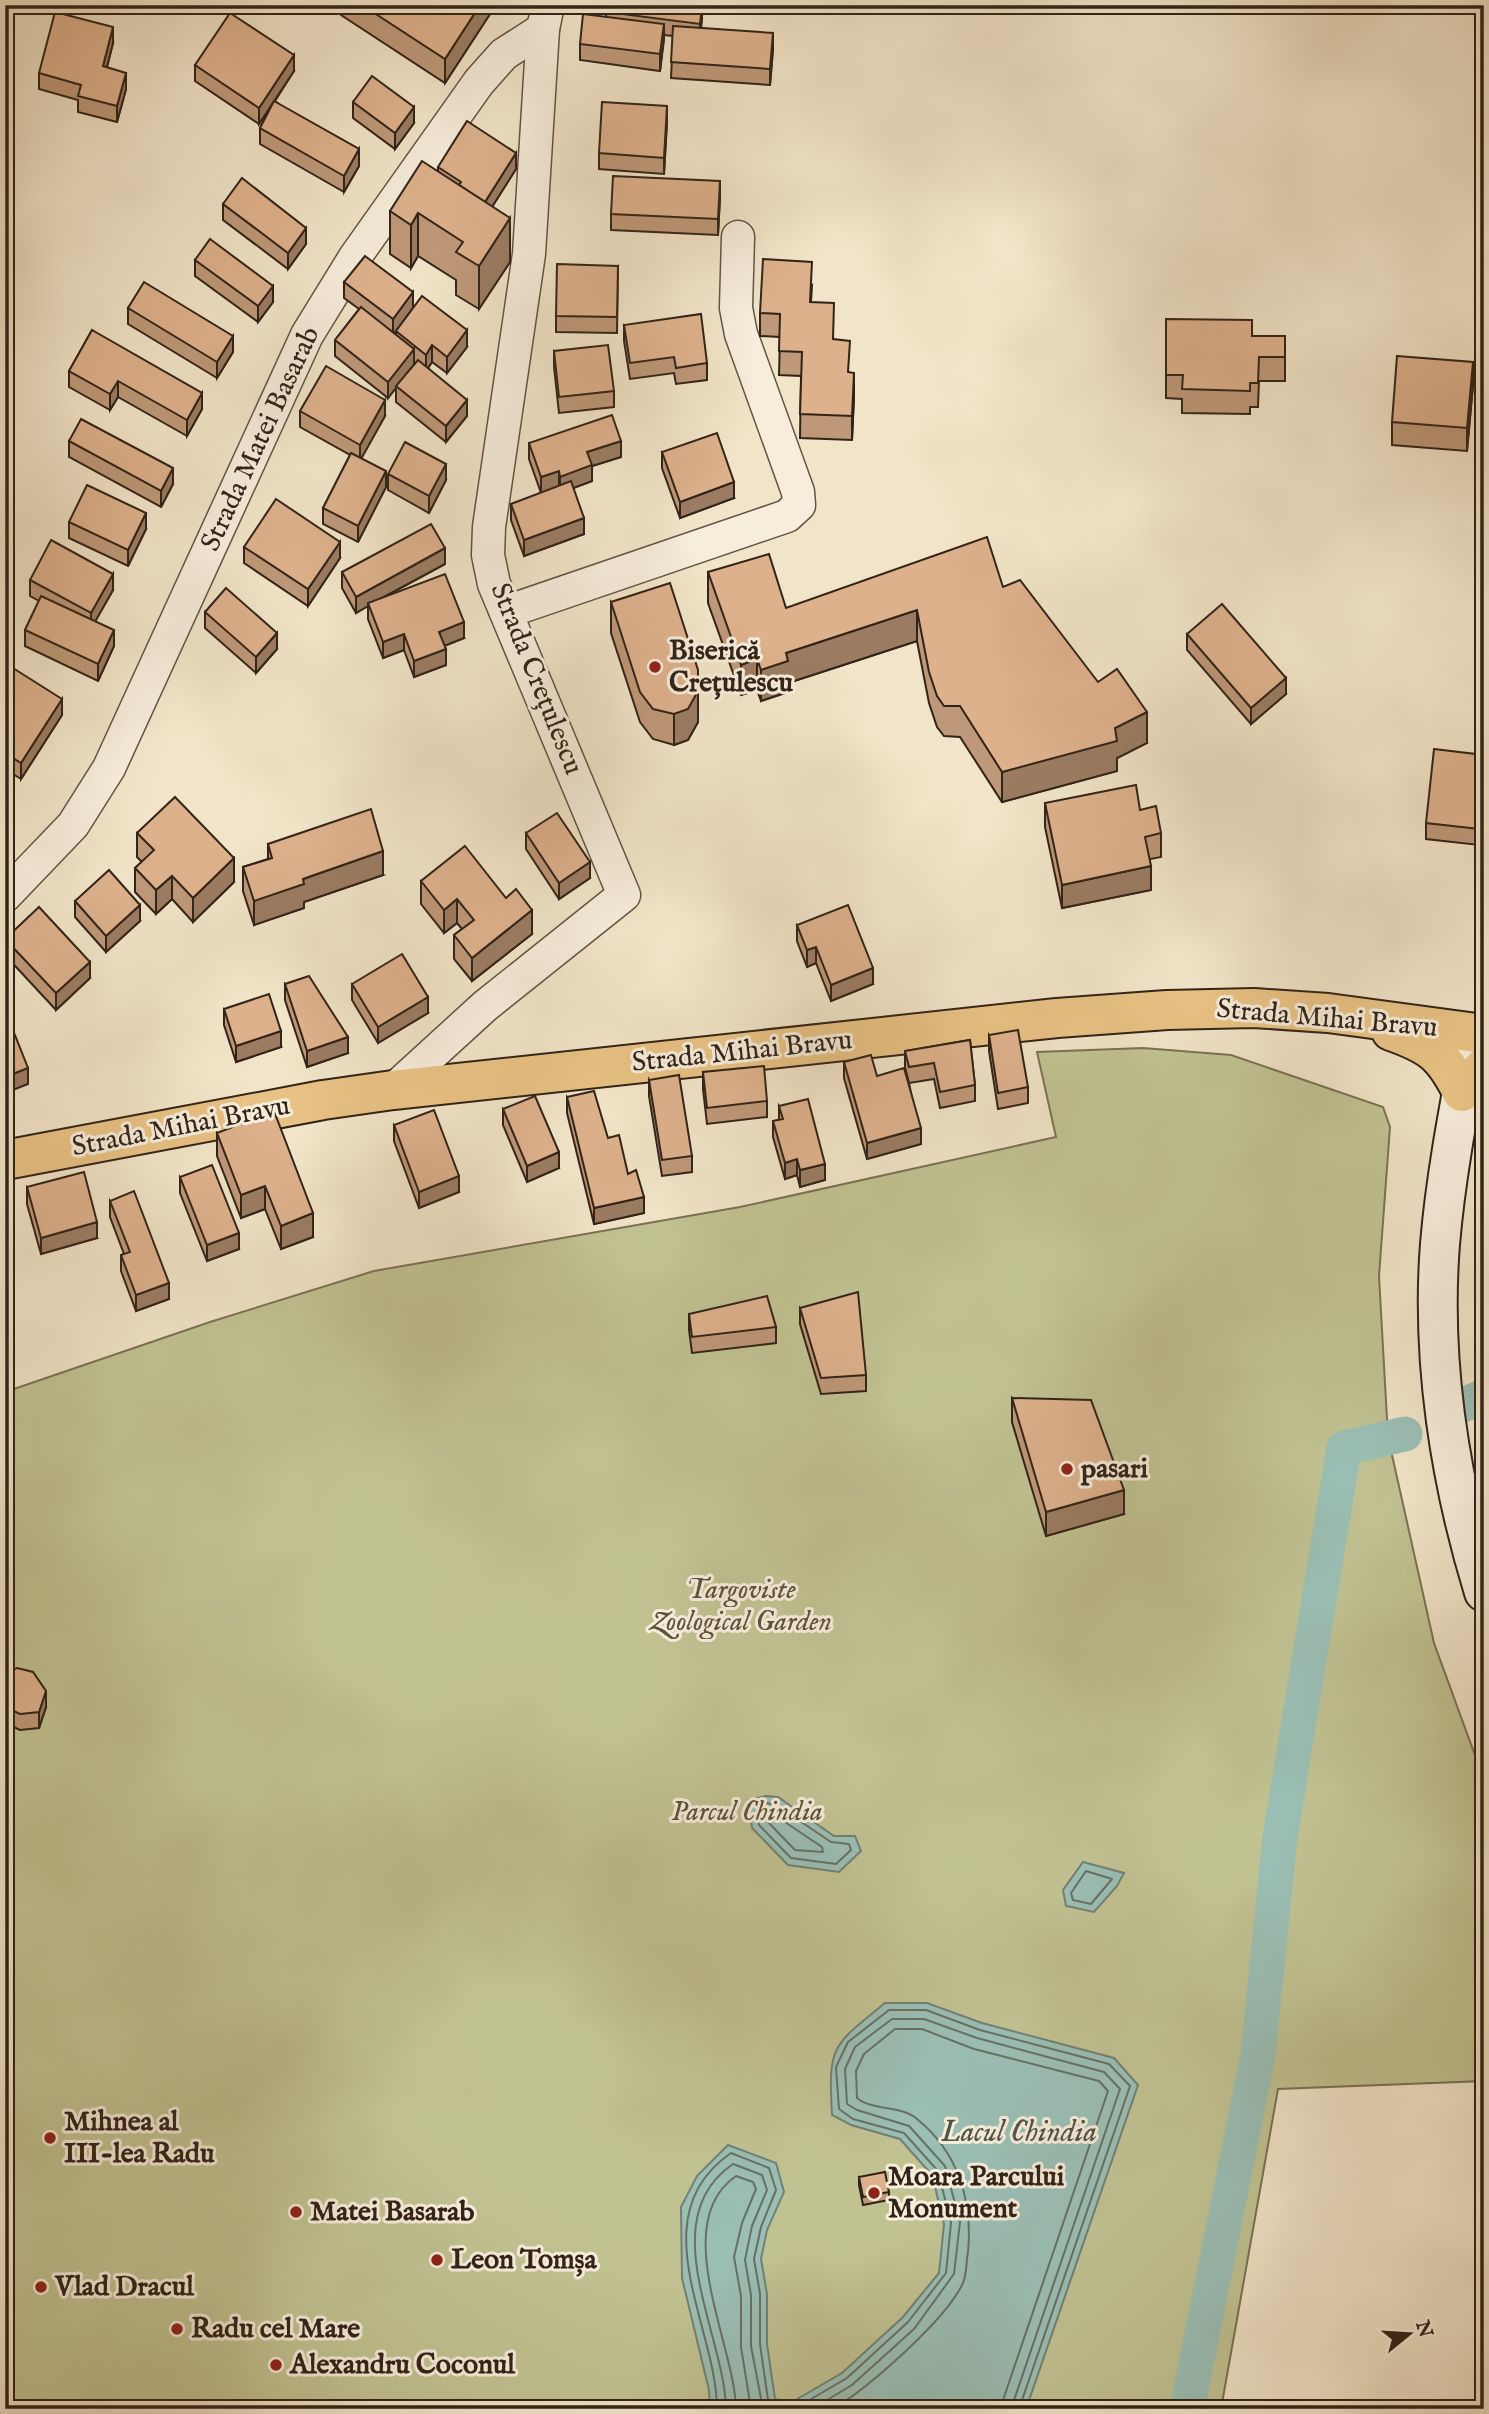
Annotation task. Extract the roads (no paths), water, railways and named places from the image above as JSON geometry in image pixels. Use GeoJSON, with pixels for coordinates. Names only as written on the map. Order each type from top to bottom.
{"type":"FeatureCollection","features":[{"type":"Feature","properties":{"kind":"main road","name":"Strada Mihai Bravu"},"geometry":{"type":"LineString","coordinates":[[5,1160],[312,1102],[393,1090],[1057,1018],[1218,1008],[1347,1015],[1476,1056]]}},
{"type":"Feature","properties":{"kind":"main road"},"geometry":{"type":"LineString","coordinates":[[1347,1015],[1433,1049],[1450,1069],[1476,1056]]}},
{"type":"Feature","properties":{"kind":"main road"},"geometry":{"type":"LineString","coordinates":[[1476,1056],[1451,1148],[1440,1244],[1440,1337],[1452,1458],[1466,1531],[1484,1592]]}},
{"type":"Feature","properties":{"kind":"street","name":"Strada Crețulescu"},"geometry":{"type":"LineString","coordinates":[[393,1090],[485,1006],[624,895],[494,583],[488,555],[489,527],[529,254],[545,17]]}},
{"type":"Feature","properties":{"kind":"street","name":"Strada Matei Basarab"},"geometry":{"type":"LineString","coordinates":[[5,897],[73,825],[109,768],[307,335],[355,257],[479,82],[504,54],[545,17]]}},
{"type":"Feature","properties":{"kind":"street"},"geometry":{"type":"LineString","coordinates":[[506,612],[787,516],[799,505],[799,492],[741,334],[736,308],[738,237]]}},
{"type":"Feature","properties":{"kind":"water"},"geometry":{"type":"Polygon","coordinates":[[[766,1796],[778,1797],[834,1836],[855,1836],[861,1851],[839,1872],[788,1865],[752,1828],[748,1800],[766,1796]]]}},
{"type":"Feature","properties":{"kind":"water"},"geometry":{"type":"Polygon","coordinates":[[[1083,1862],[1124,1873],[1117,1886],[1094,1912],[1066,1906],[1063,1890],[1083,1862]]]}},
{"type":"Feature","properties":{"kind":"water","name":"Lacul Chindia"},"geometry":{"type":"Polygon","coordinates":[[[885,2003],[927,2003],[982,2023],[1114,2058],[1138,2085],[1026,2409],[710,2409],[709,2390],[682,2278],[681,2207],[697,2176],[728,2145],[776,2163],[784,2192],[767,2230],[761,2259],[767,2294],[767,2344],[775,2399],[792,2402],[842,2373],[903,2317],[939,2273],[944,2224],[932,2175],[900,2139],[851,2125],[832,2115],[831,2074],[837,2049],[854,2029],[885,2003]]]}},
{"type":"Feature","properties":{"kind":"waterway"},"geometry":{"type":"LineString","coordinates":[[1463,1405],[1484,1396]]}},
{"type":"Feature","properties":{"kind":"waterway"},"geometry":{"type":"LineString","coordinates":[[1187,2409],[1258,2055],[1280,1837],[1344,1448],[1405,1434]]}},
{"type":"Feature","properties":{"kind":"place","name":"Biserică Crețulescu"},"geometry":{"type":"Point","coordinates":[655,667]}},
{"type":"Feature","properties":{"kind":"place","name":"pasari"},"geometry":{"type":"Point","coordinates":[1067,1469]}},
{"type":"Feature","properties":{"kind":"place","name":"Mihnea al III-lea Radu"},"geometry":{"type":"Point","coordinates":[50,2138]}},
{"type":"Feature","properties":{"kind":"place","name":"Moara Parcului Monument"},"geometry":{"type":"Point","coordinates":[874,2193]}},
{"type":"Feature","properties":{"kind":"place","name":"Matei Basarab"},"geometry":{"type":"Point","coordinates":[296,2212]}},
{"type":"Feature","properties":{"kind":"place","name":"Leon Tomșa"},"geometry":{"type":"Point","coordinates":[437,2260]}},
{"type":"Feature","properties":{"kind":"place","name":"Vlad Dracul"},"geometry":{"type":"Point","coordinates":[41,2287]}},
{"type":"Feature","properties":{"kind":"place","name":"Radu cel Mare"},"geometry":{"type":"Point","coordinates":[177,2329]}},
{"type":"Feature","properties":{"kind":"place","name":"Alexandru Coconul"},"geometry":{"type":"Point","coordinates":[276,2365]}},
{"type":"Feature","properties":{"kind":"park label","name":"Targoviste Zoological Garden"},"geometry":{"type":"Point","coordinates":[741,1606]}},
{"type":"Feature","properties":{"kind":"park label","name":"Parcul Chindia"},"geometry":{"type":"Point","coordinates":[747,1812]}}]}
